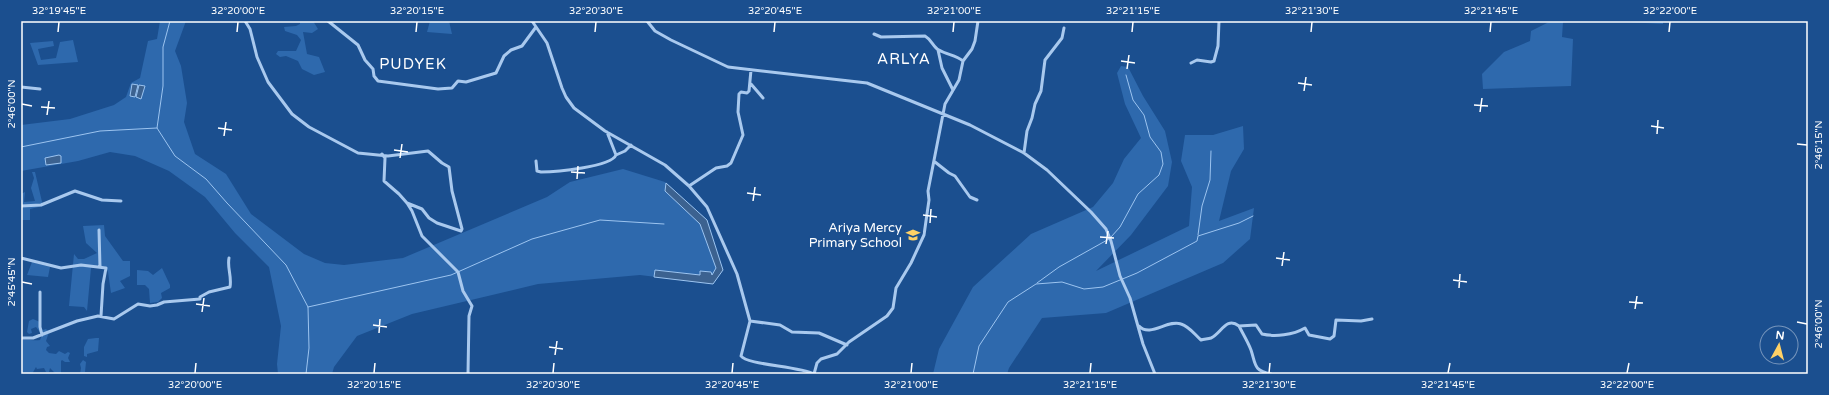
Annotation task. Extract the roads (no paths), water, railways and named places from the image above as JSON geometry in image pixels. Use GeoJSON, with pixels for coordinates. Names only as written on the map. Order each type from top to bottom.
{"type":"FeatureCollection","features":[{"type":"Feature","properties":{"kind":"street"},"geometry":{"type":"LineString","coordinates":[[245,21],[250,29],[251,38],[263,73],[279,99],[292,114],[322,135],[329,137],[354,152],[382,154],[386,157],[428,151],[442,164],[449,167],[452,191],[462,229],[460,231],[437,223],[429,218],[422,209],[407,203]]}},
{"type":"Feature","properties":{"kind":"street"},"geometry":{"type":"LineString","coordinates":[[328,21],[358,45],[365,60],[373,69],[374,76],[378,81],[438,89],[452,88],[458,81],[466,82],[496,73],[504,56],[511,50],[522,46],[536,27]]}},
{"type":"Feature","properties":{"kind":"street"},"geometry":{"type":"LineString","coordinates":[[532,21],[547,43],[562,88],[570,103],[579,113],[607,132],[663,163],[689,186],[709,210],[737,274],[750,321],[741,356],[743,359],[755,363],[789,367],[814,374],[817,363],[821,359],[837,354],[886,316],[893,308],[896,288],[911,263],[924,235],[929,200],[928,191],[935,162],[945,104],[959,80],[963,61],[972,49],[975,41],[978,21]]}},
{"type":"Feature","properties":{"kind":"street"},"geometry":{"type":"LineString","coordinates":[[647,21],[655,31],[699,55],[728,67],[867,83],[970,125],[1024,153],[1047,170],[1091,212],[1106,229],[1111,240],[1120,276],[1141,328],[1152,330],[1171,322],[1182,324],[1192,330],[1201,340],[1212,337],[1222,327],[1235,323],[1240,326],[1256,325],[1262,334],[1272,336],[1294,333],[1305,328],[1309,335],[1330,339],[1334,336],[1336,320],[1361,321],[1372,319]]}},
{"type":"Feature","properties":{"kind":"street"},"geometry":{"type":"LineString","coordinates":[[1191,63],[1197,60],[1214,61],[1218,46],[1219,21]]}},
{"type":"Feature","properties":{"kind":"street"},"geometry":{"type":"LineString","coordinates":[[1024,153],[1027,131],[1035,104],[1041,91],[1045,60],[1062,38],[1064,28]]}},
{"type":"Feature","properties":{"kind":"street"},"geometry":{"type":"LineString","coordinates":[[874,34],[881,37],[925,36],[931,40],[938,50],[942,68],[953,90]]}},
{"type":"Feature","properties":{"kind":"street"},"geometry":{"type":"LineString","coordinates":[[938,50],[954,55],[963,61]]}},
{"type":"Feature","properties":{"kind":"street"},"geometry":{"type":"LineString","coordinates":[[689,186],[716,168],[727,166],[730,162],[743,135],[738,112],[739,94],[741,92],[748,92],[751,84],[751,70]]}},
{"type":"Feature","properties":{"kind":"street"},"geometry":{"type":"LineString","coordinates":[[751,84],[763,98]]}},
{"type":"Feature","properties":{"kind":"street"},"geometry":{"type":"LineString","coordinates":[[21,88],[40,89]]}},
{"type":"Feature","properties":{"kind":"street"},"geometry":{"type":"LineString","coordinates":[[607,132],[616,156]]}},
{"type":"Feature","properties":{"kind":"street"},"geometry":{"type":"LineString","coordinates":[[536,161],[538,172],[563,172],[608,162],[626,151],[631,145]]}},
{"type":"Feature","properties":{"kind":"street"},"geometry":{"type":"LineString","coordinates":[[386,157],[384,181],[407,203],[412,211],[422,236],[458,272],[463,291],[471,304],[469,316],[468,374]]}},
{"type":"Feature","properties":{"kind":"street"},"geometry":{"type":"LineString","coordinates":[[935,162],[955,176],[970,197],[977,200]]}},
{"type":"Feature","properties":{"kind":"street"},"geometry":{"type":"LineString","coordinates":[[21,206],[41,205],[75,191],[102,200],[121,201]]}},
{"type":"Feature","properties":{"kind":"street"},"geometry":{"type":"LineString","coordinates":[[99,230],[100,267]]}},
{"type":"Feature","properties":{"kind":"street"},"geometry":{"type":"LineString","coordinates":[[21,258],[61,268],[81,265],[106,268],[103,284],[101,316]]}},
{"type":"Feature","properties":{"kind":"street"},"geometry":{"type":"LineString","coordinates":[[21,338],[31,338],[42,335],[77,321],[101,316],[114,319],[138,304],[150,306],[164,302],[200,300],[200,297],[209,292],[229,287],[231,285],[228,267],[229,258]]}},
{"type":"Feature","properties":{"kind":"street"},"geometry":{"type":"LineString","coordinates":[[40,292],[40,327],[42,335]]}},
{"type":"Feature","properties":{"kind":"street"},"geometry":{"type":"LineString","coordinates":[[750,321],[780,325],[792,332],[819,333],[847,345]]}},
{"type":"Feature","properties":{"kind":"street"},"geometry":{"type":"LineString","coordinates":[[1138,322],[1143,344],[1155,374]]}},
{"type":"Feature","properties":{"kind":"street"},"geometry":{"type":"LineString","coordinates":[[1240,326],[1257,368],[1260,371],[1271,374]]}},
{"type":"Feature","properties":{"kind":"waterway"},"geometry":{"type":"LineString","coordinates":[[170,21],[163,47],[163,86],[157,128],[175,156],[206,179],[286,265],[308,307],[309,348],[306,374]]}},
{"type":"Feature","properties":{"kind":"waterway"},"geometry":{"type":"LineString","coordinates":[[1111,237],[1120,227],[1138,194],[1159,175],[1163,164],[1161,152],[1150,137],[1144,115],[1133,100],[1126,75]]}},
{"type":"Feature","properties":{"kind":"waterway"},"geometry":{"type":"LineString","coordinates":[[21,147],[100,131],[157,128]]}},
{"type":"Feature","properties":{"kind":"waterway"},"geometry":{"type":"LineString","coordinates":[[1198,235],[1202,206],[1210,180],[1211,151]]}},
{"type":"Feature","properties":{"kind":"waterway"},"geometry":{"type":"LineString","coordinates":[[973,374],[979,346],[1008,302],[1036,284],[1062,282],[1084,289],[1103,287],[1137,273],[1197,241],[1198,236],[1239,223],[1253,216]]}},
{"type":"Feature","properties":{"kind":"waterway"},"geometry":{"type":"LineString","coordinates":[[308,307],[451,275],[532,239],[600,220],[664,224]]}},
{"type":"Feature","properties":{"kind":"waterway"},"geometry":{"type":"LineString","coordinates":[[1037,283],[1059,267],[1109,239]]}},
{"type":"Feature","properties":{"kind":"place","name":"Ariya Mercy Primary School"},"geometry":{"type":"Point","coordinates":[913,235]}},
{"type":"Feature","properties":{"kind":"district","name":"ARLYA"},"geometry":{"type":"Point","coordinates":[904,59]}},
{"type":"Feature","properties":{"kind":"district","name":"PUDYEK"},"geometry":{"type":"Point","coordinates":[413,64]}}]}
